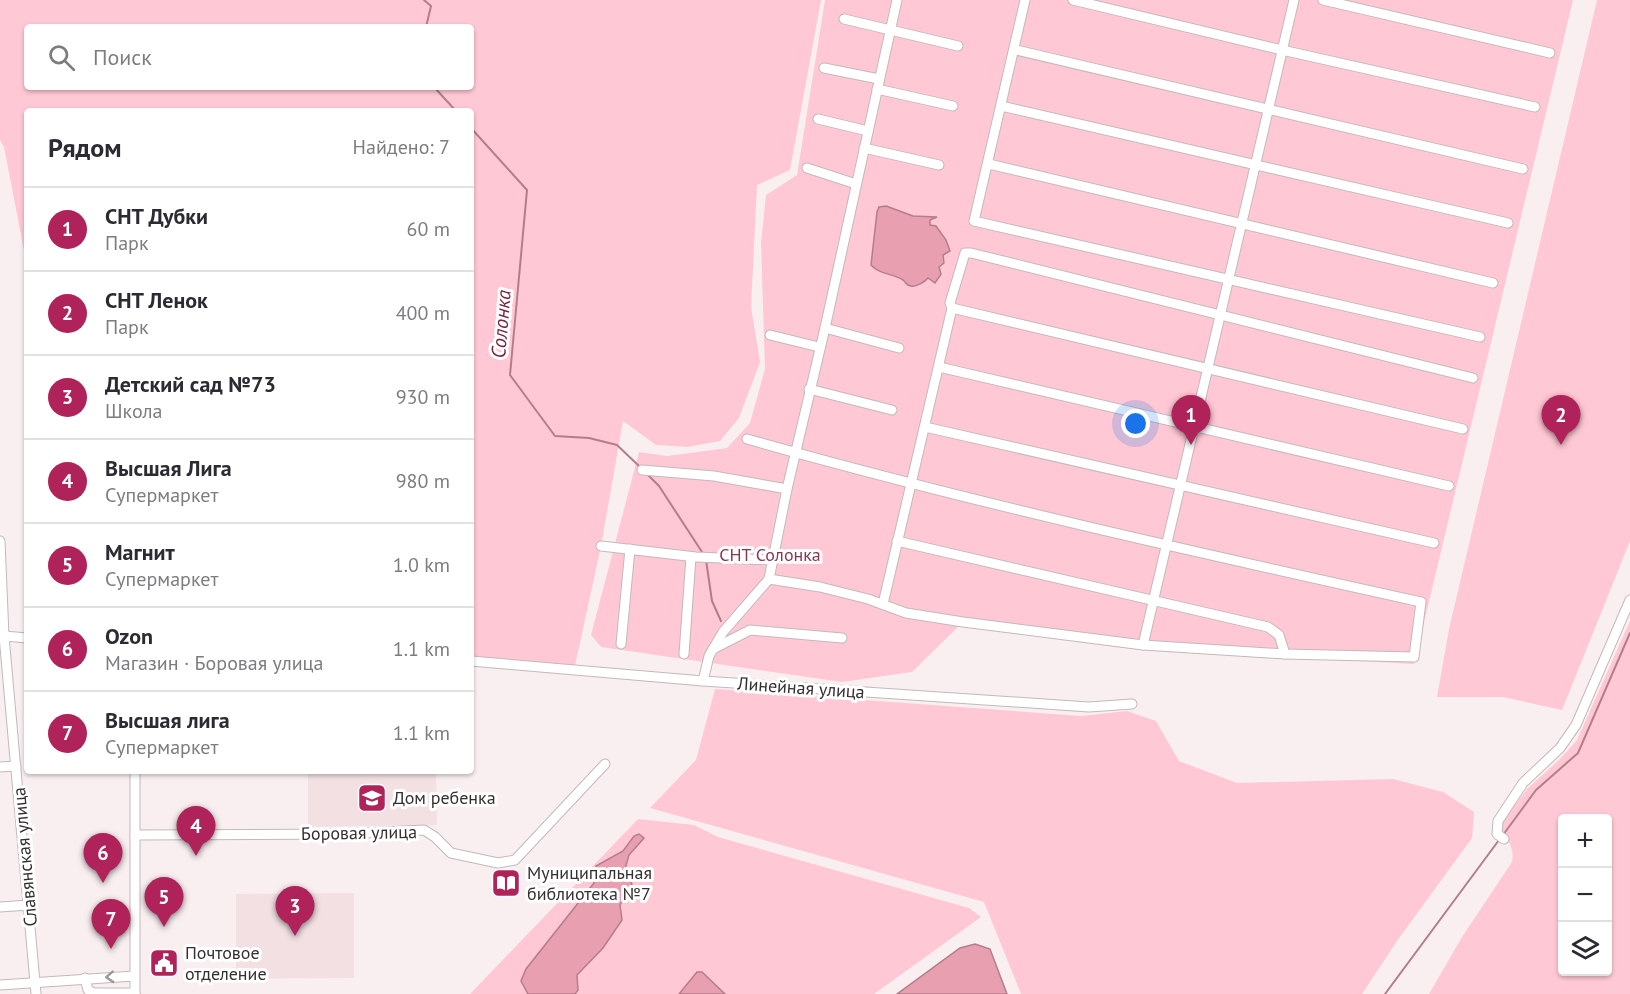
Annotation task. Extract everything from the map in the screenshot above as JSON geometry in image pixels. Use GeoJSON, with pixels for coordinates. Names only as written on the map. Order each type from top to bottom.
{"type":"FeatureCollection","features":[{"type":"Feature","properties":{"kind":"street"},"geometry":{"type":"LineString","coordinates":[[703,681],[705,666],[711,650],[723,632],[769,579],[809,389],[825,328],[897,0]]}},
{"type":"Feature","properties":{"kind":"street"},"geometry":{"type":"LineString","coordinates":[[1025,0],[974,221],[1480,337]]}},
{"type":"Feature","properties":{"kind":"street"},"geometry":{"type":"LineString","coordinates":[[1072,0],[1535,107]]}},
{"type":"Feature","properties":{"kind":"street"},"geometry":{"type":"LineString","coordinates":[[1143,645],[1294,0]]}},
{"type":"Feature","properties":{"kind":"street"},"geometry":{"type":"LineString","coordinates":[[1323,0],[1550,53]]}},
{"type":"Feature","properties":{"kind":"street"},"geometry":{"type":"LineString","coordinates":[[844,19],[958,46]]}},
{"type":"Feature","properties":{"kind":"street"},"geometry":{"type":"LineString","coordinates":[[1016,50],[1523,169]]}},
{"type":"Feature","properties":{"kind":"street"},"geometry":{"type":"LineString","coordinates":[[824,68],[953,106]]}},
{"type":"Feature","properties":{"kind":"street"},"geometry":{"type":"LineString","coordinates":[[1001,106],[1508,223]]}},
{"type":"Feature","properties":{"kind":"street"},"geometry":{"type":"LineString","coordinates":[[818,119],[868,131]]}},
{"type":"Feature","properties":{"kind":"street"},"geometry":{"type":"LineString","coordinates":[[864,148],[939,165]]}},
{"type":"Feature","properties":{"kind":"street"},"geometry":{"type":"LineString","coordinates":[[989,164],[1493,283]]}},
{"type":"Feature","properties":{"kind":"street"},"geometry":{"type":"LineString","coordinates":[[807,168],[856,184]]}},
{"type":"Feature","properties":{"kind":"street"},"geometry":{"type":"LineString","coordinates":[[883,604],[939,367],[952,308],[950,303],[965,253],[1473,378]]}},
{"type":"Feature","properties":{"kind":"street"},"geometry":{"type":"LineString","coordinates":[[952,308],[1463,429]]}},
{"type":"Feature","properties":{"kind":"street"},"geometry":{"type":"LineString","coordinates":[[825,328],[898,348]]}},
{"type":"Feature","properties":{"kind":"street"},"geometry":{"type":"LineString","coordinates":[[770,335],[819,347]]}},
{"type":"Feature","properties":{"kind":"street"},"geometry":{"type":"LineString","coordinates":[[939,367],[1449,486]]}},
{"type":"Feature","properties":{"kind":"street"},"geometry":{"type":"LineString","coordinates":[[809,389],[892,410]]}},
{"type":"Feature","properties":{"kind":"street"},"geometry":{"type":"LineString","coordinates":[[925,427],[1434,543]]}},
{"type":"Feature","properties":{"kind":"street"},"geometry":{"type":"LineString","coordinates":[[747,439],[1165,546],[1421,602],[1414,657],[1285,654],[1143,645],[963,622],[906,613],[883,604],[820,587],[769,579]]}},
{"type":"Feature","properties":{"kind":"street"},"geometry":{"type":"LineString","coordinates":[[642,470],[714,476],[787,489]]}},
{"type":"Feature","properties":{"kind":"street","name":"Славянская улица"},"geometry":{"type":"LineString","coordinates":[[0,541],[4,686],[16,766],[36,994]]}},
{"type":"Feature","properties":{"kind":"street"},"geometry":{"type":"LineString","coordinates":[[897,541],[1268,627],[1279,635],[1285,654]]}},
{"type":"Feature","properties":{"kind":"street"},"geometry":{"type":"LineString","coordinates":[[601,546],[691,557],[772,560]]}},
{"type":"Feature","properties":{"kind":"street"},"geometry":{"type":"LineString","coordinates":[[621,644],[630,549]]}},
{"type":"Feature","properties":{"kind":"street"},"geometry":{"type":"LineString","coordinates":[[684,654],[691,557]]}},
{"type":"Feature","properties":{"kind":"street"},"geometry":{"type":"LineString","coordinates":[[1501,837],[1498,821],[1523,783],[1560,748],[1576,725],[1630,600]]}},
{"type":"Feature","properties":{"kind":"street"},"geometry":{"type":"LineString","coordinates":[[711,650],[750,630],[842,638]]}},
{"type":"Feature","properties":{"kind":"street"},"geometry":{"type":"LineString","coordinates":[[2,634],[24,638]]}},
{"type":"Feature","properties":{"kind":"street","name":"Линейная улица"},"geometry":{"type":"LineString","coordinates":[[474,661],[703,681],[1089,707],[1132,704]]}},
{"type":"Feature","properties":{"kind":"street","name":"Боровая улица"},"geometry":{"type":"LineString","coordinates":[[135,835],[345,834],[424,830],[435,837],[451,853],[498,863],[515,860],[605,764]]}},
{"type":"Feature","properties":{"kind":"street"},"geometry":{"type":"LineString","coordinates":[[0,767],[16,766]]}},
{"type":"Feature","properties":{"kind":"street"},"geometry":{"type":"LineString","coordinates":[[85,978],[88,990],[94,993],[135,994],[135,774]]}},
{"type":"Feature","properties":{"kind":"street"},"geometry":{"type":"LineString","coordinates":[[0,907],[29,905]]}},
{"type":"Feature","properties":{"kind":"street"},"geometry":{"type":"LineString","coordinates":[[0,985],[135,976]]}},
{"type":"Feature","properties":{"kind":"shaded area"},"geometry":{"type":"Polygon","coordinates":[[[886,206],[913,216],[937,217],[930,220],[930,225],[936,226],[946,240],[950,251],[943,255],[944,263],[939,267],[941,274],[935,283],[928,278],[923,283],[909,286],[903,280],[878,271],[871,265],[877,212],[879,207],[886,206]]]}},
{"type":"Feature","properties":{"kind":"shaded area","name":"Дом ребенка"},"geometry":{"type":"Polygon","coordinates":[[[308,774],[436,774],[437,825],[308,827],[308,774]]]}},
{"type":"Feature","properties":{"kind":"shaded area"},"geometry":{"type":"Polygon","coordinates":[[[639,834],[644,838],[629,855],[625,869],[632,884],[620,905],[622,920],[603,948],[577,975],[578,990],[575,994],[528,994],[521,981],[526,969],[594,883],[593,876],[596,866],[623,851],[634,836],[639,834]]]}},
{"type":"Feature","properties":{"kind":"shaded area"},"geometry":{"type":"Polygon","coordinates":[[[354,893],[354,978],[236,979],[236,894],[354,893]]]}},
{"type":"Feature","properties":{"kind":"shaded area"},"geometry":{"type":"Polygon","coordinates":[[[975,944],[990,949],[1007,994],[897,994],[960,948],[975,944]]]}},
{"type":"Feature","properties":{"kind":"shaded area"},"geometry":{"type":"Polygon","coordinates":[[[697,972],[702,972],[725,994],[679,994],[697,972]]]}},
{"type":"Feature","properties":{"kind":"green space"},"geometry":{"type":"Polygon","coordinates":[[[0,0],[821,0],[790,170],[757,185],[751,307],[760,362],[739,418],[720,441],[688,447],[656,445],[623,421],[601,546],[574,670],[474,661],[474,108],[24,108],[24,250],[4,147],[0,140],[0,0]]]}},
{"type":"Feature","properties":{"kind":"green space","name":"СНТ Солонка"},"geometry":{"type":"Polygon","coordinates":[[[825,0],[1573,0],[1414,664],[1168,650],[963,622],[912,672],[842,682],[601,647],[591,635],[639,452],[667,456],[727,448],[750,423],[765,369],[761,243],[766,195],[797,175],[825,0]]]}},
{"type":"Feature","properties":{"kind":"green space"},"geometry":{"type":"Polygon","coordinates":[[[1597,0],[1630,0],[1630,541],[1562,710],[1503,697],[1437,697],[1449,629],[1597,0]]]}},
{"type":"Feature","properties":{"kind":"green space"},"geometry":{"type":"Polygon","coordinates":[[[1630,621],[1630,994],[1429,994],[1462,937],[1512,862],[1511,848],[1498,828],[1527,789],[1577,740],[1630,621]]]}},
{"type":"Feature","properties":{"kind":"green space"},"geometry":{"type":"Polygon","coordinates":[[[715,689],[1081,716],[1127,711],[1156,721],[1179,761],[1237,783],[1393,779],[1443,792],[1474,812],[1472,838],[1397,941],[1362,994],[1021,994],[984,902],[650,808],[696,760],[715,689]]]}},
{"type":"Feature","properties":{"kind":"green space"},"geometry":{"type":"Polygon","coordinates":[[[638,819],[694,825],[718,837],[969,908],[981,917],[874,994],[470,994],[638,819]]]}},
{"type":"Feature","properties":{"kind":"waterway","name":"Солонка"},"geometry":{"type":"LineString","coordinates":[[424,0],[431,6],[427,24]]}},
{"type":"Feature","properties":{"kind":"waterway","name":"Солонка"},"geometry":{"type":"LineString","coordinates":[[437,90],[453,108]]}},
{"type":"Feature","properties":{"kind":"waterway","name":"Солонка"},"geometry":{"type":"LineString","coordinates":[[474,131],[527,190],[510,375],[555,436],[589,438],[617,445],[641,468]]}},
{"type":"Feature","properties":{"kind":"waterway","name":"Солонка"},"geometry":{"type":"LineString","coordinates":[[647,474],[659,486],[704,555]]}},
{"type":"Feature","properties":{"kind":"waterway","name":"Солонка"},"geometry":{"type":"LineString","coordinates":[[706,560],[712,601],[721,621]]}},
{"type":"Feature","properties":{"kind":"waterway"},"geometry":{"type":"LineString","coordinates":[[1503,835],[1536,790],[1578,753],[1630,633]]}},
{"type":"Feature","properties":{"kind":"waterway"},"geometry":{"type":"LineString","coordinates":[[1385,994],[1499,840]]}},
{"type":"Feature","properties":{"kind":"place","name":"СНТ Дубки"},"geometry":{"type":"Point","coordinates":[1191,445]}},
{"type":"Feature","properties":{"kind":"place","name":"СНТ Ленок"},"geometry":{"type":"Point","coordinates":[1561,445]}},
{"type":"Feature","properties":{"kind":"place","name":"Дом ребенка"},"geometry":{"type":"Point","coordinates":[372,798]}},
{"type":"Feature","properties":{"kind":"place","name":"Высшая Лига"},"geometry":{"type":"Point","coordinates":[196,856]}},
{"type":"Feature","properties":{"kind":"place","name":"Ozon"},"geometry":{"type":"Point","coordinates":[103,883]}},
{"type":"Feature","properties":{"kind":"place","name":"Муниципальная библиотека №7"},"geometry":{"type":"Point","coordinates":[506,883]}},
{"type":"Feature","properties":{"kind":"place","name":"Магнит"},"geometry":{"type":"Point","coordinates":[164,927]}},
{"type":"Feature","properties":{"kind":"place","name":"Детский сад №73"},"geometry":{"type":"Point","coordinates":[295,936]}},
{"type":"Feature","properties":{"kind":"place","name":"Высшая лига"},"geometry":{"type":"Point","coordinates":[111,949]}},
{"type":"Feature","properties":{"kind":"place","name":"Почтовое отделение"},"geometry":{"type":"Point","coordinates":[164,963]}}]}
